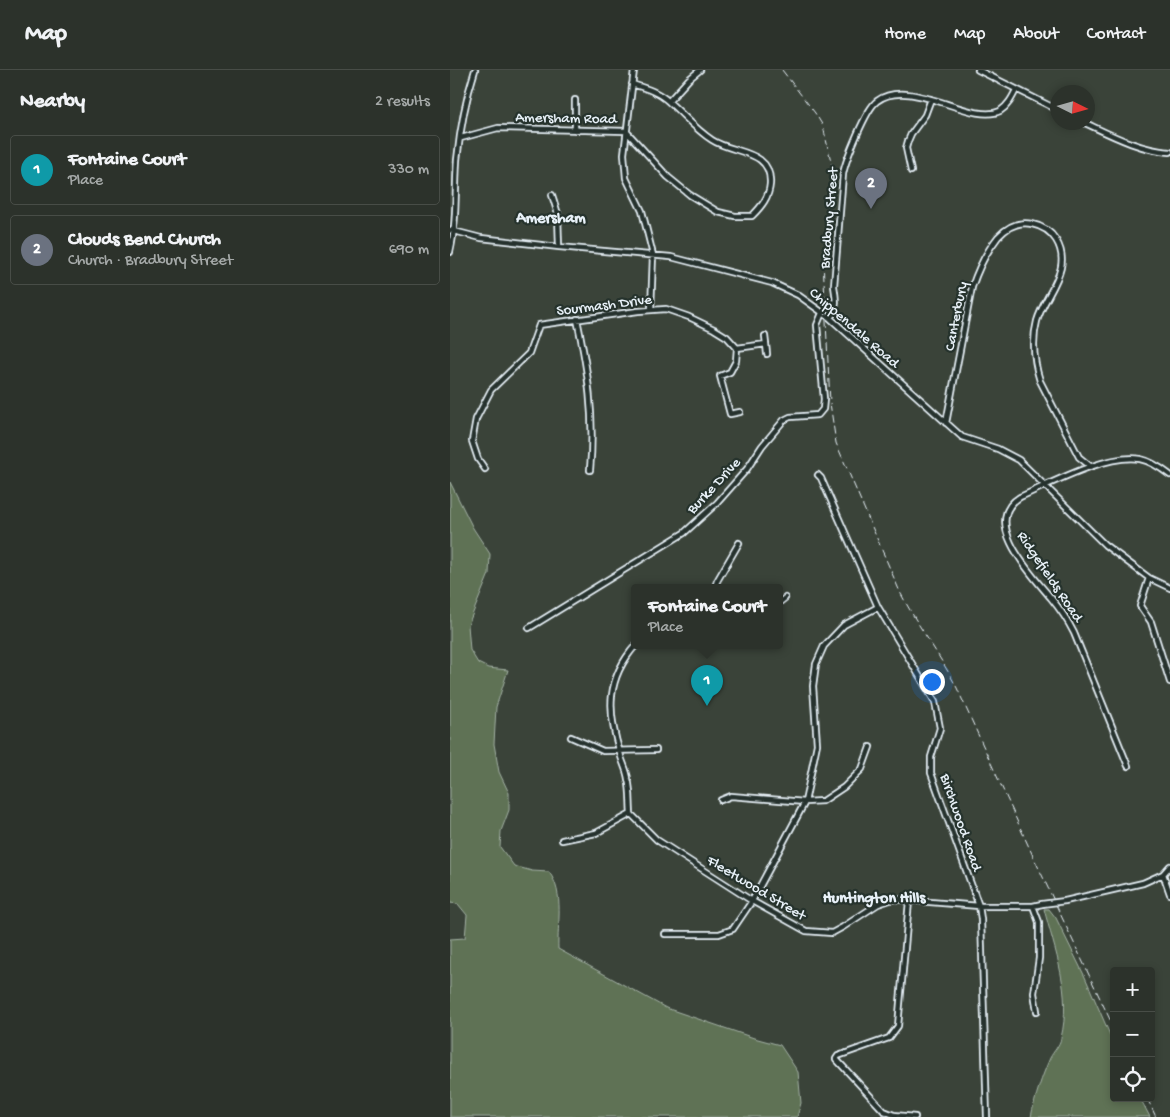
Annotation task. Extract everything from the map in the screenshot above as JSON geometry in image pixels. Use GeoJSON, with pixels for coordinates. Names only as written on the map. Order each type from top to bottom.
{"type":"FeatureCollection","features":[{"type":"Feature","properties":{"kind":"street"},"geometry":{"type":"LineString","coordinates":[[450,252],[458,159],[468,96],[475,70]]}},
{"type":"Feature","properties":{"kind":"street"},"geometry":{"type":"LineString","coordinates":[[634,70],[624,154],[626,178],[642,211],[654,255],[651,310]]}},
{"type":"Feature","properties":{"kind":"street"},"geometry":{"type":"LineString","coordinates":[[669,101],[700,70]]}},
{"type":"Feature","properties":{"kind":"street"},"geometry":{"type":"LineString","coordinates":[[978,70],[1050,106]]}},
{"type":"Feature","properties":{"kind":"street","name":"Amersham Road"},"geometry":{"type":"LineString","coordinates":[[461,138],[498,128],[626,131],[668,177],[690,196],[718,212],[735,216],[752,216],[762,206],[770,191],[771,174],[764,161],[713,141],[687,121],[669,101],[653,91],[632,84]]}},
{"type":"Feature","properties":{"kind":"street","name":"Bradbury Street"},"geometry":{"type":"LineString","coordinates":[[830,318],[836,304],[834,286],[843,174],[851,149],[875,102],[895,94],[912,95],[977,112],[994,113],[1012,100],[1016,90]]}},
{"type":"Feature","properties":{"kind":"street"},"geometry":{"type":"LineString","coordinates":[[911,171],[906,148],[911,134],[925,115],[931,99]]}},
{"type":"Feature","properties":{"kind":"street"},"geometry":{"type":"LineString","coordinates":[[574,130],[575,100]]}},
{"type":"Feature","properties":{"kind":"street"},"geometry":{"type":"LineString","coordinates":[[1095,127],[1128,142],[1170,152]]}},
{"type":"Feature","properties":{"kind":"street"},"geometry":{"type":"LineString","coordinates":[[552,195],[558,214],[559,247]]}},
{"type":"Feature","properties":{"kind":"street","name":"Canterbury"},"geometry":{"type":"LineString","coordinates":[[946,423],[968,304],[976,274],[989,249],[1008,227],[1023,223],[1036,225],[1054,237],[1063,256],[1063,264],[1059,275],[1043,304],[1037,323],[1034,343],[1037,373],[1079,457],[1090,466]]}},
{"type":"Feature","properties":{"kind":"street","name":"Chippendale Road"},"geometry":{"type":"LineString","coordinates":[[452,231],[481,238],[671,257],[772,283],[798,294],[830,318],[962,438],[1013,455],[1104,545],[1149,578],[1170,588]]}},
{"type":"Feature","properties":{"kind":"street","name":"Sourmash Drive"},"geometry":{"type":"LineString","coordinates":[[485,469],[478,460],[472,441],[476,419],[490,390],[529,353],[539,325],[666,309],[689,317],[727,336],[737,348]]}},
{"type":"Feature","properties":{"kind":"street","name":"Burke Drive"},"geometry":{"type":"LineString","coordinates":[[529,628],[684,533],[717,503],[747,469],[762,446],[784,420],[790,417],[818,415],[823,409],[824,399],[817,325],[822,313]]}},
{"type":"Feature","properties":{"kind":"street"},"geometry":{"type":"LineString","coordinates":[[577,319],[592,408],[590,470]]}},
{"type":"Feature","properties":{"kind":"street"},"geometry":{"type":"LineString","coordinates":[[765,336],[767,354]]}},
{"type":"Feature","properties":{"kind":"street"},"geometry":{"type":"LineString","coordinates":[[740,412],[730,414],[720,376],[730,372],[736,361],[737,348],[766,344]]}},
{"type":"Feature","properties":{"kind":"street","name":"Ridgefields Road"},"geometry":{"type":"LineString","coordinates":[[1128,766],[1069,624],[1020,557],[1008,537],[1006,514],[1013,501],[1090,466],[1124,458],[1138,458],[1157,466],[1170,475]]}},
{"type":"Feature","properties":{"kind":"street","name":"Birchwood Road"},"geometry":{"type":"LineString","coordinates":[[818,475],[822,478],[878,607],[935,702],[940,728],[931,757],[931,773],[982,919],[987,1117]]}},
{"type":"Feature","properties":{"kind":"street"},"geometry":{"type":"LineString","coordinates":[[716,584],[739,544]]}},
{"type":"Feature","properties":{"kind":"street"},"geometry":{"type":"LineString","coordinates":[[1149,578],[1140,606],[1151,622],[1170,682]]}},
{"type":"Feature","properties":{"kind":"street"},"geometry":{"type":"LineString","coordinates":[[665,934],[719,934],[733,929],[752,901],[805,802],[817,744],[813,686],[816,664],[824,646],[844,625],[878,607]]}},
{"type":"Feature","properties":{"kind":"street"},"geometry":{"type":"LineString","coordinates":[[562,840],[596,833],[631,814],[629,780],[610,715],[613,685],[625,658],[633,649]]}},
{"type":"Feature","properties":{"kind":"street"},"geometry":{"type":"LineString","coordinates":[[571,737],[602,751],[656,750]]}},
{"type":"Feature","properties":{"kind":"street"},"geometry":{"type":"LineString","coordinates":[[721,800],[731,796],[805,802],[823,801],[844,787],[862,769],[870,747]]}},
{"type":"Feature","properties":{"kind":"street","name":"Fleetwood Street"},"geometry":{"type":"LineString","coordinates":[[631,814],[657,840],[752,901],[806,931],[832,933],[878,904],[893,899],[979,906],[1033,906],[1065,901],[1143,883],[1162,874],[1170,866]]}},
{"type":"Feature","properties":{"kind":"street"},"geometry":{"type":"LineString","coordinates":[[1162,874],[1170,894]]}},
{"type":"Feature","properties":{"kind":"street"},"geometry":{"type":"LineString","coordinates":[[909,901],[898,1026],[889,1038],[838,1056],[836,1059],[884,1111],[894,1115],[915,1117]]}},
{"type":"Feature","properties":{"kind":"street"},"geometry":{"type":"LineString","coordinates":[[1033,906],[1039,922],[1039,958],[1034,993],[1037,1011]]}},
{"type":"Feature","properties":{"kind":"green space"},"geometry":{"type":"Polygon","coordinates":[[[450,482],[473,528],[490,554],[489,574],[468,625],[470,650],[478,663],[488,668],[508,670],[496,707],[494,744],[499,772],[509,793],[509,810],[501,831],[500,847],[514,866],[532,871],[549,872],[554,881],[559,899],[558,949],[666,1008],[780,1045],[798,1072],[801,1103],[797,1117],[450,1117],[450,939],[465,938],[467,915],[458,904],[450,903],[450,482]]]}},
{"type":"Feature","properties":{"kind":"green space"},"geometry":{"type":"Polygon","coordinates":[[[1044,909],[1049,909],[1056,918],[1085,977],[1110,1035],[1110,1102],[1142,1102],[1150,1117],[1031,1117],[1044,1072],[1060,1041],[1064,1022],[1065,1005],[1057,957],[1044,909]]]}},
{"type":"Feature","properties":{"kind":"railway"},"geometry":{"type":"LineString","coordinates":[[782,70],[823,126],[832,166],[823,260],[830,403],[836,443],[900,592],[957,688],[1110,1020]]}},
{"type":"Feature","properties":{"kind":"railway"},"geometry":{"type":"LineString","coordinates":[[1149,1102],[1156,1117]]}},
{"type":"Feature","properties":{"kind":"place","name":"Clouds Bend Church"},"geometry":{"type":"Point","coordinates":[871,209]}},
{"type":"Feature","properties":{"kind":"place","name":"Fontaine Court"},"geometry":{"type":"Point","coordinates":[707,706]}},
{"type":"Feature","properties":{"kind":"district","name":"Amersham"},"geometry":{"type":"Point","coordinates":[551,216]}},
{"type":"Feature","properties":{"kind":"district","name":"Huntington Hills"},"geometry":{"type":"Point","coordinates":[874,896]}}]}
